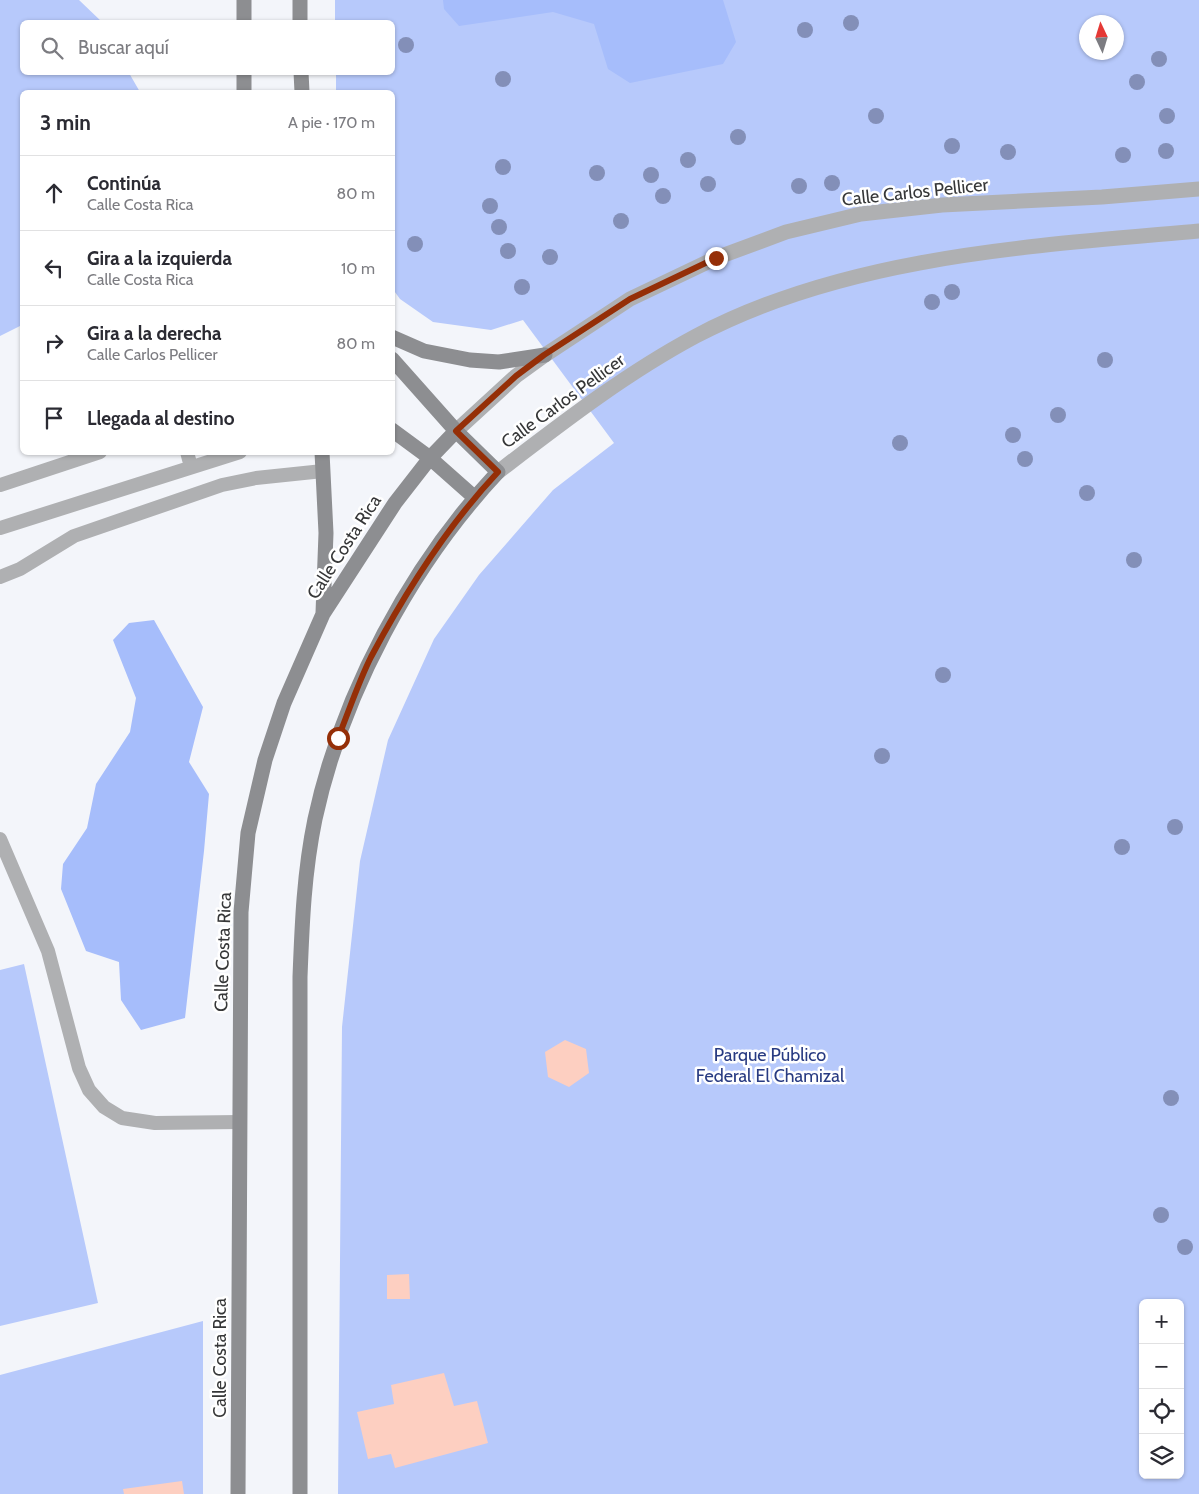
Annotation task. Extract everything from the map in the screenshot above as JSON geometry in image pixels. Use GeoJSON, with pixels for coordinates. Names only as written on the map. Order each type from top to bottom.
{"type":"FeatureCollection","features":[{"type":"Feature","properties":{"kind":"main road"},"geometry":{"type":"LineString","coordinates":[[244,0],[244,20]]}},
{"type":"Feature","properties":{"kind":"main road"},"geometry":{"type":"LineString","coordinates":[[300,0],[300,20]]}},
{"type":"Feature","properties":{"kind":"main road"},"geometry":{"type":"LineString","coordinates":[[244,75],[244,90]]}},
{"type":"Feature","properties":{"kind":"main road"},"geometry":{"type":"LineString","coordinates":[[301,75],[302,90]]}},
{"type":"Feature","properties":{"kind":"main road"},"geometry":{"type":"LineString","coordinates":[[395,339],[424,351],[470,360],[499,362],[544,355]]}},
{"type":"Feature","properties":{"kind":"main road"},"geometry":{"type":"LineString","coordinates":[[300,1494],[300,977],[303,896],[315,819],[338,738],[370,658],[419,574],[474,497],[498,472],[456,431],[395,362]]}},
{"type":"Feature","properties":{"kind":"main road","name":"Calle Costa Rica"},"geometry":{"type":"LineString","coordinates":[[238,1494],[241,912],[248,833],[268,752],[284,703],[323,614],[395,503],[430,458],[456,431]]}},
{"type":"Feature","properties":{"kind":"main road"},"geometry":{"type":"LineString","coordinates":[[395,432],[430,458],[474,497]]}},
{"type":"Feature","properties":{"kind":"main road"},"geometry":{"type":"LineString","coordinates":[[322,455],[326,533],[323,614]]}},
{"type":"Feature","properties":{"kind":"street","name":"Calle Carlos Pellicer"},"geometry":{"type":"LineString","coordinates":[[456,431],[516,376],[544,355],[630,299],[716,258],[786,232],[861,214],[942,204],[1102,197],[1199,189]]}},
{"type":"Feature","properties":{"kind":"street","name":"Calle Carlos Pellicer"},"geometry":{"type":"LineString","coordinates":[[498,472],[621,380],[696,336],[762,307],[828,284],[910,265],[985,253],[1199,231]]}},
{"type":"Feature","properties":{"kind":"lane"},"geometry":{"type":"LineString","coordinates":[[0,485],[91,455]]}},
{"type":"Feature","properties":{"kind":"lane"},"geometry":{"type":"LineString","coordinates":[[188,455],[192,467]]}},
{"type":"Feature","properties":{"kind":"lane"},"geometry":{"type":"LineString","coordinates":[[0,528],[230,455]]}},
{"type":"Feature","properties":{"kind":"lane"},"geometry":{"type":"LineString","coordinates":[[0,577],[20,569],[74,536],[222,485],[256,478],[323,471]]}},
{"type":"Feature","properties":{"kind":"lane"},"geometry":{"type":"LineString","coordinates":[[0,839],[46,944],[79,1068],[89,1090],[104,1107],[122,1118],[155,1124],[239,1122]]}},
{"type":"Feature","properties":{"kind":"green space"},"geometry":{"type":"Polygon","coordinates":[[[0,0],[79,0],[100,20],[20,20],[20,75],[130,75],[139,90],[20,90],[20,326],[0,336],[0,0]]]}},
{"type":"Feature","properties":{"kind":"green space","name":"Parque Público Federal El Chamizal"},"geometry":{"type":"Polygon","coordinates":[[[335,0],[1199,0],[1199,1494],[338,1494],[342,1027],[360,861],[388,740],[434,639],[479,575],[553,490],[614,443],[523,320],[491,330],[433,322],[400,299],[395,292],[395,90],[336,90],[336,75],[395,75],[395,20],[335,20],[335,0]]]}},
{"type":"Feature","properties":{"kind":"green space"},"geometry":{"type":"Polygon","coordinates":[[[24,964],[98,1303],[0,1326],[0,970],[24,964]]]}},
{"type":"Feature","properties":{"kind":"green space"},"geometry":{"type":"Polygon","coordinates":[[[203,1321],[203,1494],[0,1494],[0,1375],[203,1321]]]}},
{"type":"Feature","properties":{"kind":"shaded area"},"geometry":{"type":"Polygon","coordinates":[[[443,0],[723,0],[736,42],[723,64],[630,83],[608,69],[594,24],[553,12],[459,26],[444,9],[443,0]]]}},
{"type":"Feature","properties":{"kind":"shaded area"},"geometry":{"type":"Polygon","coordinates":[[[154,620],[203,707],[189,762],[209,794],[185,1018],[141,1030],[121,1000],[119,962],[86,951],[61,889],[63,864],[87,828],[96,784],[130,732],[136,698],[113,640],[129,623],[154,620]]]}},
{"type":"Feature","properties":{"kind":"building"},"geometry":{"type":"Polygon","coordinates":[[[565,1040],[586,1049],[589,1073],[569,1087],[548,1077],[545,1052],[565,1040]]]}},
{"type":"Feature","properties":{"kind":"building"},"geometry":{"type":"Polygon","coordinates":[[[409,1274],[410,1299],[387,1299],[387,1275],[409,1274]]]}},
{"type":"Feature","properties":{"kind":"building"},"geometry":{"type":"Polygon","coordinates":[[[444,1373],[454,1406],[477,1401],[488,1443],[395,1468],[391,1454],[368,1459],[357,1412],[394,1404],[391,1385],[444,1373]]]}},
{"type":"Feature","properties":{"kind":"building"},"geometry":{"type":"Polygon","coordinates":[[[182,1481],[184,1494],[124,1494],[123,1489],[182,1481]]]}},
{"type":"Feature","properties":{"kind":"route"},"geometry":{"type":"LineString","coordinates":[[338,738],[370,658],[419,574],[474,497],[498,472],[456,431],[516,376],[544,355],[630,299],[716,258]]}}]}
